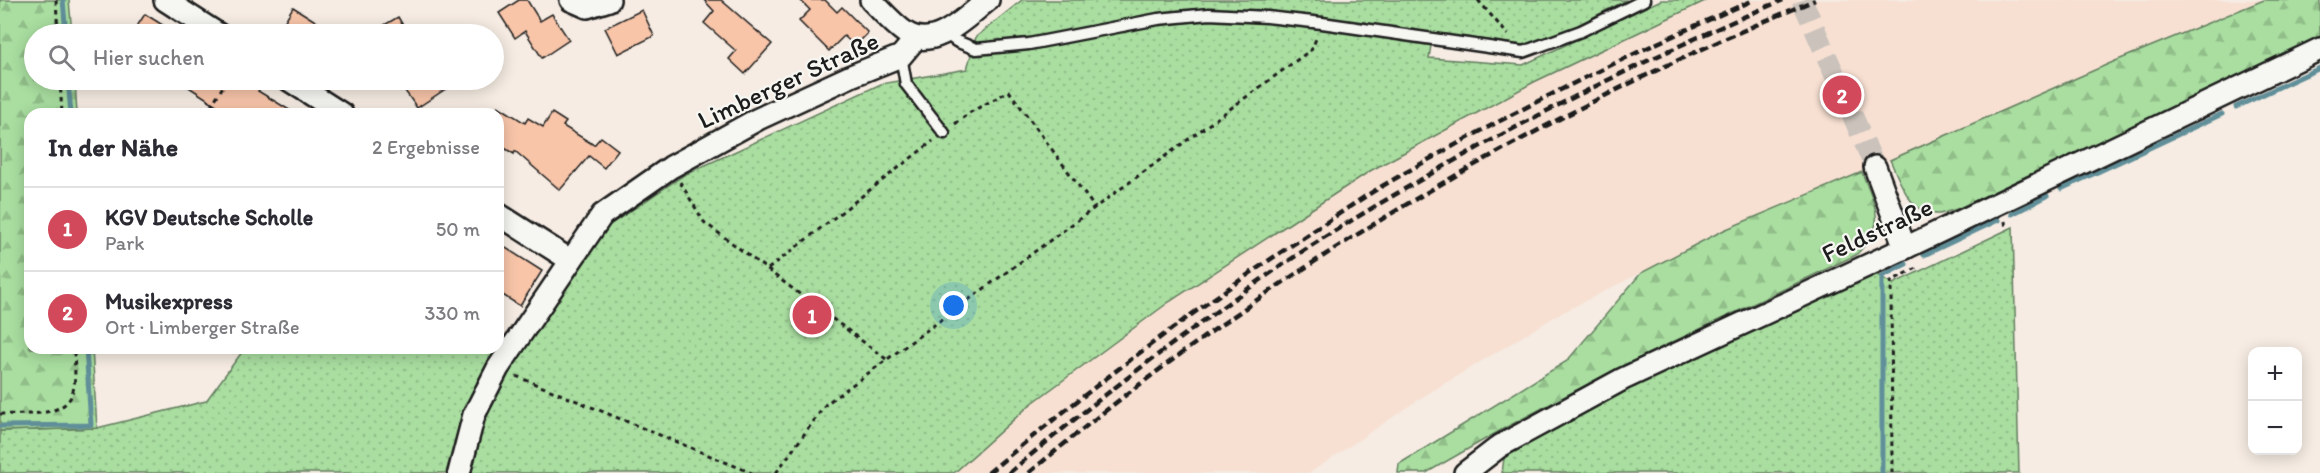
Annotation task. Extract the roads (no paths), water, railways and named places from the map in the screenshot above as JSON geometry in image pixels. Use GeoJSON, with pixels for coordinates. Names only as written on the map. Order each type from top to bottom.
{"type":"FeatureCollection","features":[{"type":"Feature","properties":{"kind":"street"},"geometry":{"type":"LineString","coordinates":[[165,0],[202,24]]}},
{"type":"Feature","properties":{"kind":"street"},"geometry":{"type":"LineString","coordinates":[[571,0],[587,7],[609,0]]}},
{"type":"Feature","properties":{"kind":"street"},"geometry":{"type":"LineString","coordinates":[[871,0],[905,33],[916,38]]}},
{"type":"Feature","properties":{"kind":"street"},"geometry":{"type":"LineString","coordinates":[[945,33],[988,0]]}},
{"type":"Feature","properties":{"kind":"street","name":"Limberger Straße"},"geometry":{"type":"LineString","coordinates":[[459,473],[474,415],[498,368],[602,215],[671,167],[758,119],[851,76],[902,56],[916,38],[931,39],[945,33]]}},
{"type":"Feature","properties":{"kind":"street","name":"Feldstraße"},"geometry":{"type":"LineString","coordinates":[[1465,473],[1500,446],[1623,379],[1905,248],[2320,49]]}},
{"type":"Feature","properties":{"kind":"street"},"geometry":{"type":"LineString","coordinates":[[304,90],[332,108]]}},
{"type":"Feature","properties":{"kind":"street"},"geometry":{"type":"LineString","coordinates":[[1875,167],[1905,248]]}},
{"type":"Feature","properties":{"kind":"street"},"geometry":{"type":"LineString","coordinates":[[504,218],[570,260]]}},
{"type":"Feature","properties":{"kind":"lane"},"geometry":{"type":"LineString","coordinates":[[945,33],[956,41],[976,49],[1029,44],[1158,19],[1209,14],[1322,23],[1523,52],[1581,32],[1644,0]]}},
{"type":"Feature","properties":{"kind":"lane"},"geometry":{"type":"LineString","coordinates":[[902,56],[906,84],[944,132]]}},
{"type":"Feature","properties":{"kind":"waterway"},"geometry":{"type":"LineString","coordinates":[[63,0],[65,24]]}},
{"type":"Feature","properties":{"kind":"waterway"},"geometry":{"type":"LineString","coordinates":[[2236,107],[2320,68]]}},
{"type":"Feature","properties":{"kind":"waterway"},"geometry":{"type":"LineString","coordinates":[[69,90],[70,108]]}},
{"type":"Feature","properties":{"kind":"waterway"},"geometry":{"type":"LineString","coordinates":[[2061,189],[2222,114]]}},
{"type":"Feature","properties":{"kind":"waterway"},"geometry":{"type":"LineString","coordinates":[[2012,214],[2047,196]]}},
{"type":"Feature","properties":{"kind":"waterway"},"geometry":{"type":"LineString","coordinates":[[1924,255],[1998,220]]}},
{"type":"Feature","properties":{"kind":"waterway"},"geometry":{"type":"LineString","coordinates":[[1882,473],[1882,276],[1906,264]]}},
{"type":"Feature","properties":{"kind":"waterway"},"geometry":{"type":"LineString","coordinates":[[0,426],[91,425],[86,354]]}},
{"type":"Feature","properties":{"kind":"tunnel"},"geometry":{"type":"LineString","coordinates":[[1802,0],[1875,167]]}},
{"type":"Feature","properties":{"kind":"railway"},"geometry":{"type":"LineString","coordinates":[[988,473],[1106,378],[1187,318],[1375,190],[1566,87],[1754,0]]}},
{"type":"Feature","properties":{"kind":"railway"},"geometry":{"type":"LineString","coordinates":[[1009,473],[1107,393],[1175,342],[1243,292],[1341,227],[1450,163],[1532,119],[1698,37],[1783,0]]}},
{"type":"Feature","properties":{"kind":"railway"},"geometry":{"type":"LineString","coordinates":[[1029,473],[1211,332],[1306,267],[1404,206],[1503,149],[1605,95],[1815,0]]}},
{"type":"Feature","properties":{"kind":"place","name":"Musikexpress"},"geometry":{"type":"Point","coordinates":[1842,95]}},
{"type":"Feature","properties":{"kind":"place","name":"KGV Deutsche Scholle"},"geometry":{"type":"Point","coordinates":[812,315]}}]}
